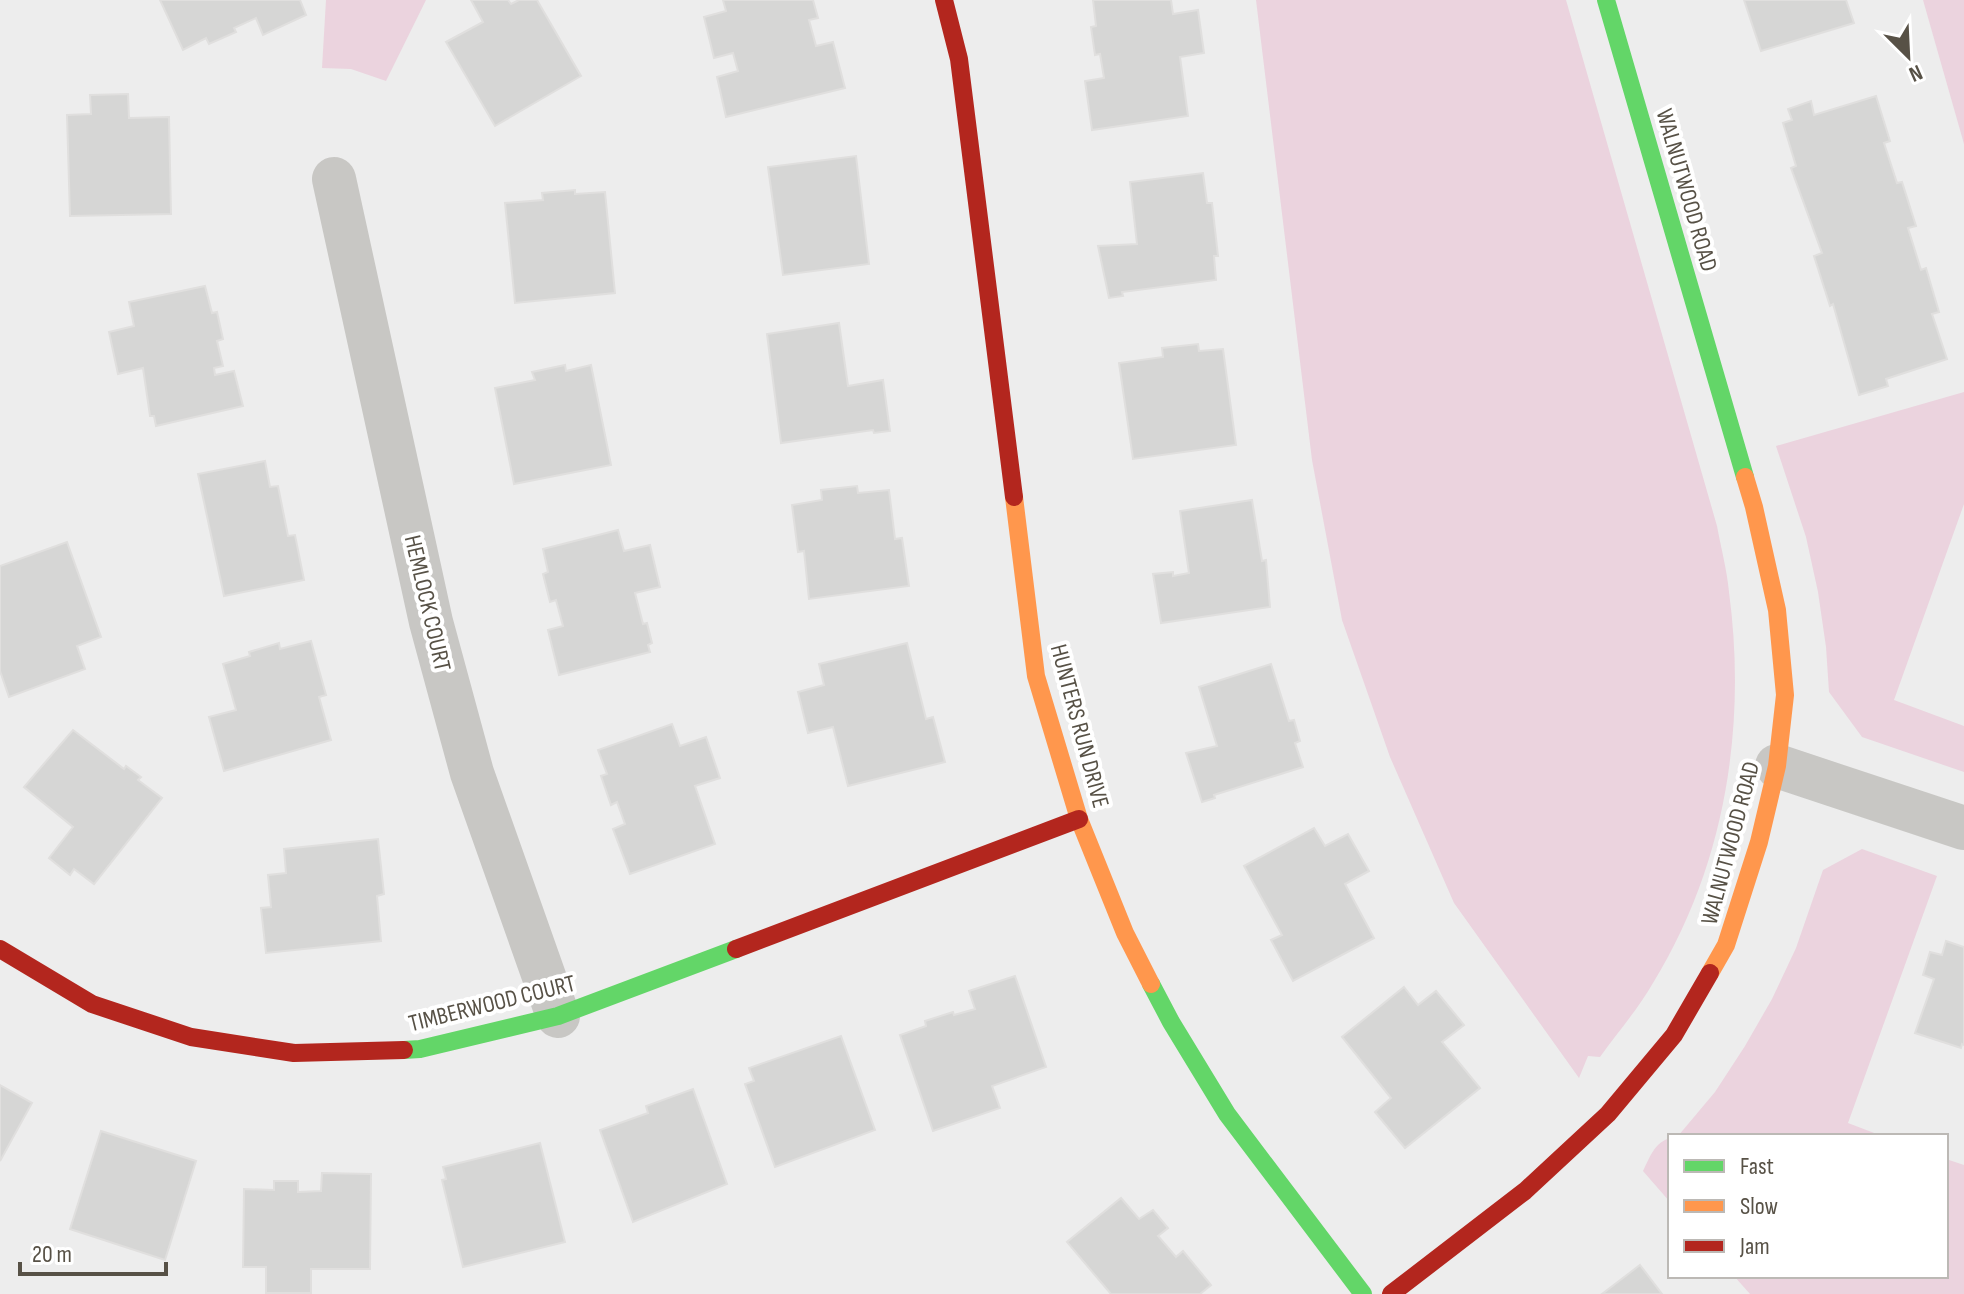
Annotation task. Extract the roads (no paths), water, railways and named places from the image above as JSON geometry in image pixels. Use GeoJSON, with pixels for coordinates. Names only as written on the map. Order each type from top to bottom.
{"type":"FeatureCollection","features":[{"type":"Feature","properties":{"kind":"street","name":"HUNTERS RUN DRIVE"},"geometry":{"type":"LineString","coordinates":[[944,0],[959,59],[1036,676],[1079,819],[1125,933],[1171,1022],[1227,1114],[1363,1294]]}},
{"type":"Feature","properties":{"kind":"street","name":"WALNUTWOOD ROAD"},"geometry":{"type":"LineString","coordinates":[[1391,1294],[1525,1191],[1608,1114],[1674,1035],[1726,945],[1759,842],[1777,766],[1785,695],[1777,610],[1761,536],[1606,0]]}},
{"type":"Feature","properties":{"kind":"street","name":"HEMLOCK COURT"},"geometry":{"type":"LineString","coordinates":[[334,179],[431,622],[467,758],[558,1016]]}},
{"type":"Feature","properties":{"kind":"street"},"geometry":{"type":"LineString","coordinates":[[1777,766],[1964,828]]}},
{"type":"Feature","properties":{"kind":"street","name":"TIMBERWOOD COURT"},"geometry":{"type":"LineString","coordinates":[[0,949],[92,1004],[191,1037],[294,1053],[420,1049],[558,1016],[1079,819]]}}]}
